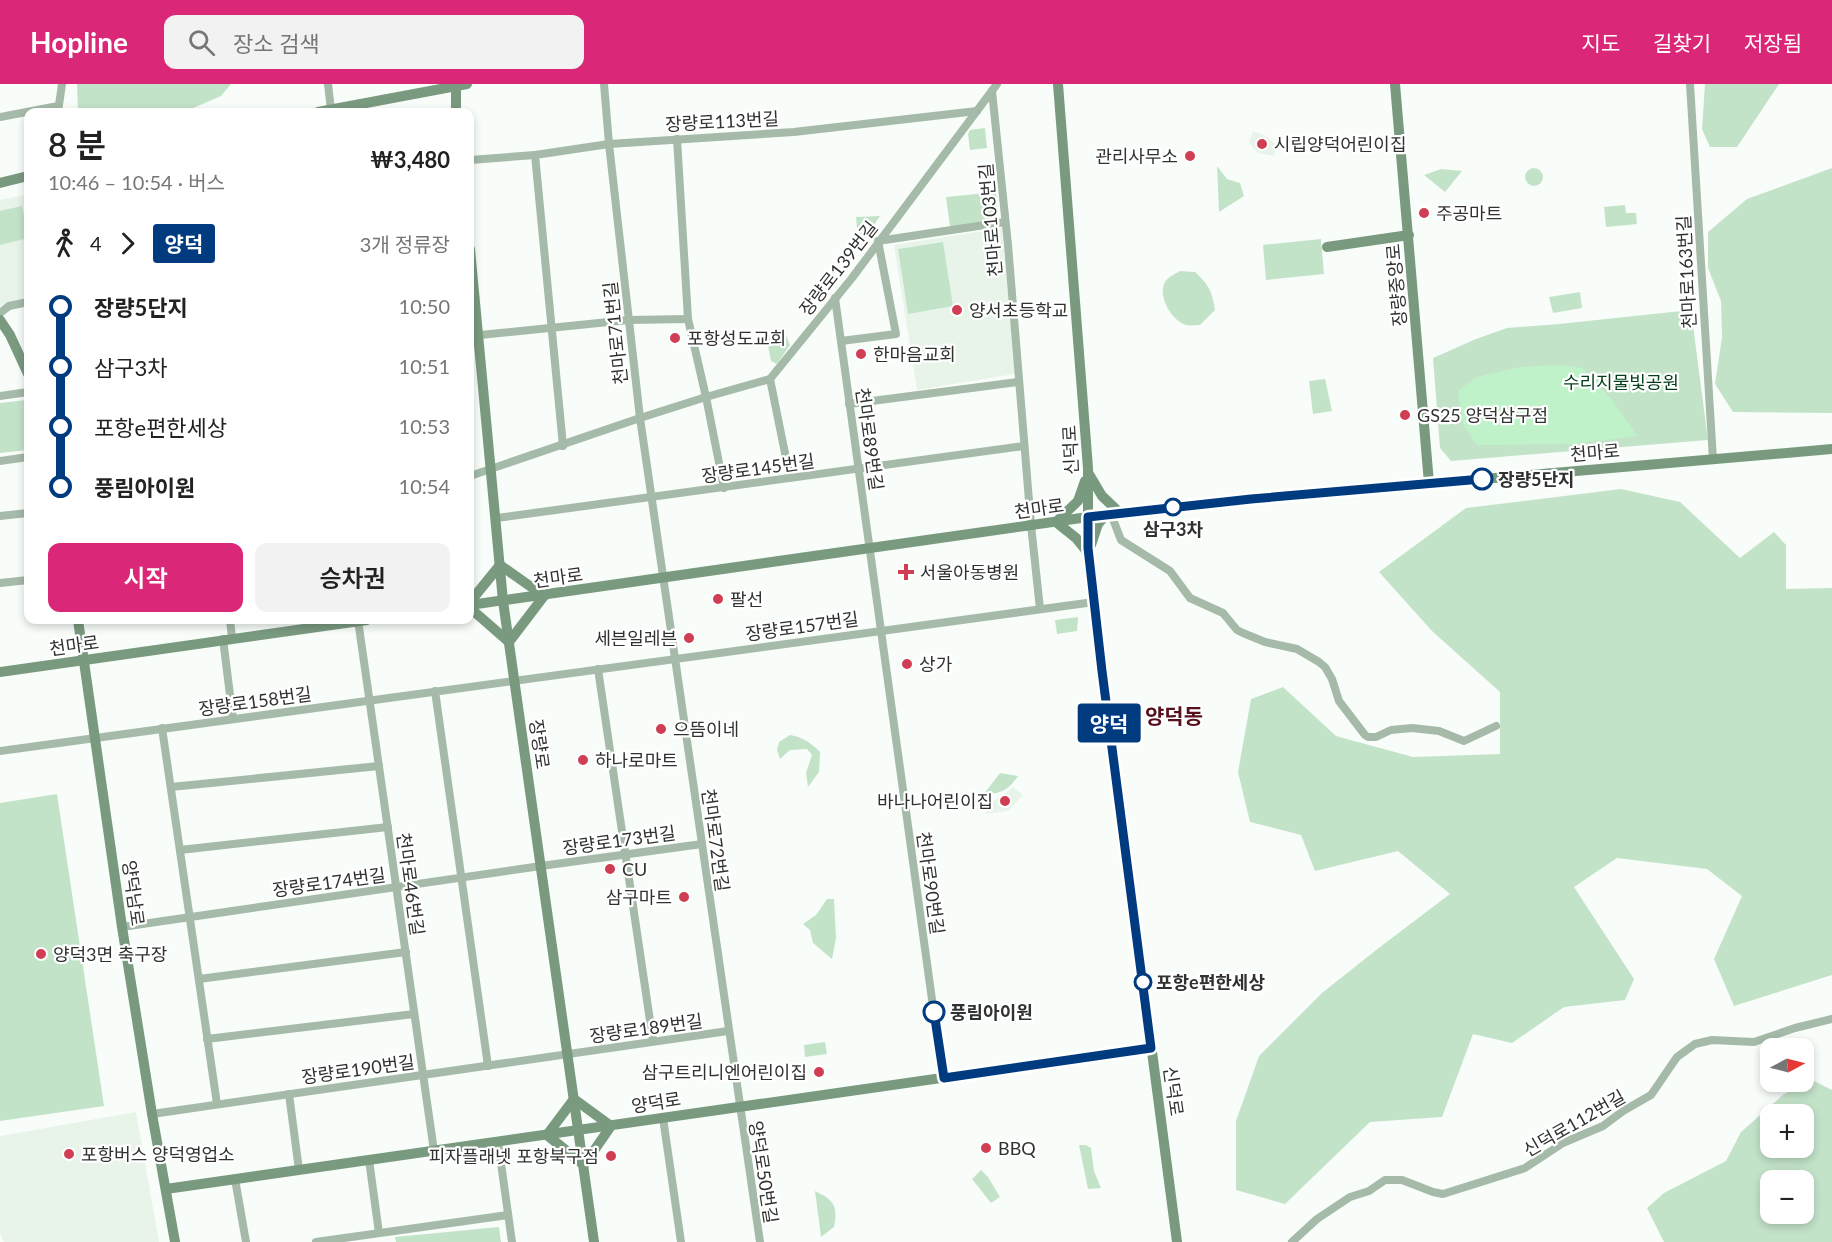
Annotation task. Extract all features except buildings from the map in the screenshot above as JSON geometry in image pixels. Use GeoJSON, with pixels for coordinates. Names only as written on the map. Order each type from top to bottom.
{"type":"FeatureCollection","features":[{"type":"Feature","properties":{"kind":"street"},"geometry":{"type":"LineString","coordinates":[[58,108],[62,84]]}},
{"type":"Feature","properties":{"kind":"street"},"geometry":{"type":"LineString","coordinates":[[328,84],[331,108]]}},
{"type":"Feature","properties":{"kind":"street"},"geometry":{"type":"LineString","coordinates":[[342,108],[426,93],[460,84],[457,108]]}},
{"type":"Feature","properties":{"kind":"street","name":"천마로71번길"},"geometry":{"type":"LineString","coordinates":[[604,84],[628,320],[664,579]]}},
{"type":"Feature","properties":{"kind":"street","name":"신덕로"},"geometry":{"type":"LineString","coordinates":[[1058,84],[1088,472],[1089,554],[1102,671],[1177,1242]]}},
{"type":"Feature","properties":{"kind":"street","name":"장량중앙로"},"geometry":{"type":"LineString","coordinates":[[1395,84],[1429,483]]}},
{"type":"Feature","properties":{"kind":"street","name":"천마로163번길"},"geometry":{"type":"LineString","coordinates":[[1690,84],[1713,459]]}},
{"type":"Feature","properties":{"kind":"street","name":"장량로139번길"},"geometry":{"type":"LineString","coordinates":[[770,379],[835,298],[994,87]]}},
{"type":"Feature","properties":{"kind":"street","name":"천마로103번길"},"geometry":{"type":"LineString","coordinates":[[994,87],[1018,382],[1040,609]]}},
{"type":"Feature","properties":{"kind":"street","name":"장량로113번길"},"geometry":{"type":"LineString","coordinates":[[474,160],[535,155],[609,144],[794,132],[977,111]]}},
{"type":"Feature","properties":{"kind":"street"},"geometry":{"type":"LineString","coordinates":[[0,117],[24,114]]}},
{"type":"Feature","properties":{"kind":"street"},"geometry":{"type":"LineString","coordinates":[[677,139],[688,319],[724,488]]}},
{"type":"Feature","properties":{"kind":"street"},"geometry":{"type":"LineString","coordinates":[[535,155],[563,446]]}},
{"type":"Feature","properties":{"kind":"street"},"geometry":{"type":"LineString","coordinates":[[0,183],[24,177]]}},
{"type":"Feature","properties":{"kind":"street"},"geometry":{"type":"LineString","coordinates":[[841,340],[896,334],[878,241],[1005,222]]}},
{"type":"Feature","properties":{"kind":"street"},"geometry":{"type":"LineString","coordinates":[[1327,247],[1408,235]]}},
{"type":"Feature","properties":{"kind":"street","name":"천마로89번길"},"geometry":{"type":"LineString","coordinates":[[835,298],[870,549]]}},
{"type":"Feature","properties":{"kind":"street"},"geometry":{"type":"LineString","coordinates":[[0,313],[9,306],[24,303]]}},
{"type":"Feature","properties":{"kind":"street"},"geometry":{"type":"LineString","coordinates":[[474,336],[628,320],[688,319]]}},
{"type":"Feature","properties":{"kind":"street"},"geometry":{"type":"LineString","coordinates":[[0,320],[5,335],[24,367]]}},
{"type":"Feature","properties":{"kind":"street","name":"장량로"},"geometry":{"type":"LineString","coordinates":[[474,336],[492,469],[503,601],[594,1242]]}},
{"type":"Feature","properties":{"kind":"street"},"geometry":{"type":"LineString","coordinates":[[474,475],[640,418],[770,379],[790,478]]}},
{"type":"Feature","properties":{"kind":"street"},"geometry":{"type":"LineString","coordinates":[[849,404],[1018,382]]}},
{"type":"Feature","properties":{"kind":"street"},"geometry":{"type":"LineString","coordinates":[[0,396],[24,393]]}},
{"type":"Feature","properties":{"kind":"street","name":"장량로145번길"},"geometry":{"type":"LineString","coordinates":[[497,518],[1024,446]]}},
{"type":"Feature","properties":{"kind":"street","name":"천마로"},"geometry":{"type":"LineString","coordinates":[[474,605],[1113,514],[1251,499],[1832,449]]}},
{"type":"Feature","properties":{"kind":"street"},"geometry":{"type":"LineString","coordinates":[[0,461],[24,458]]}},
{"type":"Feature","properties":{"kind":"street"},"geometry":{"type":"LineString","coordinates":[[1088,472],[1113,514],[1121,540],[1170,571],[1186,595],[1223,613],[1238,630],[1265,642],[1297,649],[1319,662],[1329,673],[1339,701],[1368,737],[1376,737],[1391,730],[1412,728],[1439,731],[1464,741],[1496,726]]}},
{"type":"Feature","properties":{"kind":"street"},"geometry":{"type":"LineString","coordinates":[[1088,472],[1078,501],[1056,522],[1076,538],[1089,554]]}},
{"type":"Feature","properties":{"kind":"street"},"geometry":{"type":"LineString","coordinates":[[0,516],[24,513]]}},
{"type":"Feature","properties":{"kind":"street"},"geometry":{"type":"LineString","coordinates":[[1089,554],[1098,524],[1113,514]]}},
{"type":"Feature","properties":{"kind":"street","name":"천마로90번길"},"geometry":{"type":"LineString","coordinates":[[870,549],[944,1078]]}},
{"type":"Feature","properties":{"kind":"street"},"geometry":{"type":"LineString","coordinates":[[474,600],[500,565],[544,596],[509,642],[474,609]]}},
{"type":"Feature","properties":{"kind":"street","name":"천마로72번길"},"geometry":{"type":"LineString","coordinates":[[664,579],[739,1106]]}},
{"type":"Feature","properties":{"kind":"street"},"geometry":{"type":"LineString","coordinates":[[0,584],[24,581]]}},
{"type":"Feature","properties":{"kind":"street","name":"장량로157번길"},"geometry":{"type":"LineString","coordinates":[[514,680],[1094,602]]}},
{"type":"Feature","properties":{"kind":"street","name":"양덕남로"},"geometry":{"type":"LineString","coordinates":[[79,624],[122,927],[175,1242]]}},
{"type":"Feature","properties":{"kind":"street"},"geometry":{"type":"LineString","coordinates":[[229,624],[227,639],[233,719]]}},
{"type":"Feature","properties":{"kind":"street","name":"천마로"},"geometry":{"type":"LineString","coordinates":[[0,672],[333,624]]}},
{"type":"Feature","properties":{"kind":"street","name":"천마로46번길"},"geometry":{"type":"LineString","coordinates":[[361,624],[369,700],[434,1151]]}},
{"type":"Feature","properties":{"kind":"street"},"geometry":{"type":"LineString","coordinates":[[598,669],[653,1041]]}},
{"type":"Feature","properties":{"kind":"street","name":"장량로158번길"},"geometry":{"type":"LineString","coordinates":[[0,751],[514,680]]}},
{"type":"Feature","properties":{"kind":"street"},"geometry":{"type":"LineString","coordinates":[[435,691],[488,1066]]}},
{"type":"Feature","properties":{"kind":"street"},"geometry":{"type":"LineString","coordinates":[[162,728],[217,1104]]}},
{"type":"Feature","properties":{"kind":"street"},"geometry":{"type":"LineString","coordinates":[[171,787],[379,766]]}},
{"type":"Feature","properties":{"kind":"street"},"geometry":{"type":"LineString","coordinates":[[180,850],[388,827]]}},
{"type":"Feature","properties":{"kind":"street","name":"장량로173번길"},"geometry":{"type":"LineString","coordinates":[[541,866],[702,844]]}},
{"type":"Feature","properties":{"kind":"street","name":"장량로174번길"},"geometry":{"type":"LineString","coordinates":[[122,927],[541,866]]}},
{"type":"Feature","properties":{"kind":"street"},"geometry":{"type":"LineString","coordinates":[[198,979],[406,952]]}},
{"type":"Feature","properties":{"kind":"street"},"geometry":{"type":"LineString","coordinates":[[207,1039],[414,1014]]}},
{"type":"Feature","properties":{"kind":"street","name":"신덕로112번길"},"geometry":{"type":"LineString","coordinates":[[1292,1242],[1317,1219],[1350,1197],[1369,1191],[1385,1180],[1402,1180],[1443,1194],[1529,1166],[1555,1147],[1603,1126],[1623,1111],[1646,1099],[1656,1090],[1677,1057],[1695,1044],[1712,1040],[1754,1042],[1795,1028],[1832,1019]]}},
{"type":"Feature","properties":{"kind":"street","name":"장량로189번길"},"geometry":{"type":"LineString","coordinates":[[568,1054],[728,1031]]}},
{"type":"Feature","properties":{"kind":"street","name":"양덕로"},"geometry":{"type":"LineString","coordinates":[[165,1189],[1151,1048]]}},
{"type":"Feature","properties":{"kind":"street","name":"장량로190번길"},"geometry":{"type":"LineString","coordinates":[[152,1114],[568,1054]]}},
{"type":"Feature","properties":{"kind":"street"},"geometry":{"type":"LineString","coordinates":[[289,1094],[299,1170]]}},
{"type":"Feature","properties":{"kind":"street"},"geometry":{"type":"LineString","coordinates":[[574,1099],[611,1126],[584,1165],[547,1135],[574,1099]]}},
{"type":"Feature","properties":{"kind":"street","name":"양덕로50번길"},"geometry":{"type":"LineString","coordinates":[[739,1106],[760,1242]]}},
{"type":"Feature","properties":{"kind":"street"},"geometry":{"type":"LineString","coordinates":[[663,1118],[681,1242]]}},
{"type":"Feature","properties":{"kind":"street"},"geometry":{"type":"LineString","coordinates":[[498,1142],[512,1242]]}},
{"type":"Feature","properties":{"kind":"street"},"geometry":{"type":"LineString","coordinates":[[369,1160],[379,1233]]}},
{"type":"Feature","properties":{"kind":"street"},"geometry":{"type":"LineString","coordinates":[[235,1179],[246,1242]]}},
{"type":"Feature","properties":{"kind":"street"},"geometry":{"type":"LineString","coordinates":[[316,1242],[508,1215]]}},
{"type":"Feature","properties":{"kind":"shaded area","name":"시립양덕어린이집"},"geometry":{"type":"Polygon","coordinates":[[[1253,131],[1266,136],[1276,145],[1274,156],[1258,153],[1249,142],[1253,131]]]}},
{"type":"Feature","properties":{"kind":"shaded area"},"geometry":{"type":"Polygon","coordinates":[[[24,195],[24,301],[0,306],[0,200],[24,195]]]}},
{"type":"Feature","properties":{"kind":"shaded area","name":"양서초등학교"},"geometry":{"type":"Polygon","coordinates":[[[1002,228],[1015,374],[917,390],[894,245],[1002,228]]]}},
{"type":"Feature","properties":{"kind":"shaded area"},"geometry":{"type":"Polygon","coordinates":[[[1562,365],[1582,368],[1612,400],[1637,436],[1571,444],[1477,445],[1463,424],[1458,391],[1476,377],[1521,367],[1562,365]]]}},
{"type":"Feature","properties":{"kind":"shaded area","name":"바나나어린이집"},"geometry":{"type":"Polygon","coordinates":[[[1013,787],[1023,795],[1008,811],[986,814],[985,806],[1013,787]]]}},
{"type":"Feature","properties":{"kind":"shaded area"},"geometry":{"type":"Polygon","coordinates":[[[136,1112],[159,1242],[4,1242],[0,1233],[0,1136],[136,1112]]]}},
{"type":"Feature","properties":{"kind":"green space"},"geometry":{"type":"Polygon","coordinates":[[[77,84],[231,84],[221,96],[193,108],[78,108],[77,84]]]}},
{"type":"Feature","properties":{"kind":"green space"},"geometry":{"type":"Polygon","coordinates":[[[1705,84],[1779,84],[1737,147],[1710,147],[1702,129],[1705,84]]]}},
{"type":"Feature","properties":{"kind":"green space"},"geometry":{"type":"Polygon","coordinates":[[[985,128],[987,148],[970,150],[968,134],[970,130],[985,128]]]}},
{"type":"Feature","properties":{"kind":"green space"},"geometry":{"type":"Polygon","coordinates":[[[1217,166],[1227,179],[1240,183],[1244,196],[1219,212],[1217,166]]]}},
{"type":"Feature","properties":{"kind":"green space"},"geometry":{"type":"Polygon","coordinates":[[[1530,168],[1538,168],[1543,173],[1541,184],[1530,186],[1525,181],[1525,173],[1530,168]]]}},
{"type":"Feature","properties":{"kind":"green space"},"geometry":{"type":"Polygon","coordinates":[[[1832,168],[1832,413],[1733,412],[1715,384],[1722,337],[1721,301],[1708,268],[1708,232],[1747,199],[1832,168]]]}},
{"type":"Feature","properties":{"kind":"green space"},"geometry":{"type":"Polygon","coordinates":[[[1441,169],[1462,171],[1445,192],[1424,175],[1441,169]]]}},
{"type":"Feature","properties":{"kind":"green space"},"geometry":{"type":"Polygon","coordinates":[[[996,192],[998,219],[950,227],[946,197],[996,192]]]}},
{"type":"Feature","properties":{"kind":"green space"},"geometry":{"type":"Polygon","coordinates":[[[1625,205],[1626,213],[1636,213],[1637,224],[1606,227],[1604,207],[1625,205]]]}},
{"type":"Feature","properties":{"kind":"green space"},"geometry":{"type":"Polygon","coordinates":[[[22,206],[24,239],[0,245],[0,211],[22,206]]]}},
{"type":"Feature","properties":{"kind":"green space"},"geometry":{"type":"Polygon","coordinates":[[[880,216],[865,238],[858,239],[856,217],[880,216]]]}},
{"type":"Feature","properties":{"kind":"green space"},"geometry":{"type":"Polygon","coordinates":[[[1321,239],[1324,274],[1266,280],[1263,245],[1321,239]]]}},
{"type":"Feature","properties":{"kind":"green space"},"geometry":{"type":"Polygon","coordinates":[[[943,242],[953,306],[908,314],[898,249],[943,242]]]}},
{"type":"Feature","properties":{"kind":"green space"},"geometry":{"type":"Polygon","coordinates":[[[1180,271],[1195,272],[1211,293],[1215,310],[1200,325],[1181,323],[1164,301],[1165,282],[1180,271]]]}},
{"type":"Feature","properties":{"kind":"green space"},"geometry":{"type":"Polygon","coordinates":[[[1580,292],[1582,308],[1553,313],[1549,297],[1580,292]]]}},
{"type":"Feature","properties":{"kind":"green space","name":"수리지물빛공원"},"geometry":{"type":"Polygon","coordinates":[[[1691,310],[1708,440],[1451,461],[1440,448],[1433,358],[1507,328],[1691,310]]]}},
{"type":"Feature","properties":{"kind":"green space"},"geometry":{"type":"Polygon","coordinates":[[[785,332],[790,345],[777,364],[771,361],[766,336],[785,332]]]}},
{"type":"Feature","properties":{"kind":"green space"},"geometry":{"type":"Polygon","coordinates":[[[1325,379],[1332,411],[1313,414],[1309,381],[1325,379]]]}},
{"type":"Feature","properties":{"kind":"green space"},"geometry":{"type":"Polygon","coordinates":[[[24,400],[24,450],[0,453],[0,403],[24,400]]]}},
{"type":"Feature","properties":{"kind":"green space"},"geometry":{"type":"Polygon","coordinates":[[[1621,489],[1680,502],[1740,558],[1774,532],[1786,545],[1786,589],[1832,588],[1832,975],[1734,1006],[1714,959],[1742,896],[1707,869],[1617,858],[1574,887],[1634,979],[1625,1000],[1564,1007],[1512,1043],[1473,1034],[1442,1117],[1370,1122],[1285,1204],[1236,1190],[1236,1121],[1259,1056],[1322,993],[1450,894],[1398,851],[1315,871],[1301,835],[1250,822],[1238,772],[1251,699],[1283,687],[1336,736],[1413,757],[1500,754],[1500,692],[1432,631],[1379,572],[1466,508],[1621,489]]]}},
{"type":"Feature","properties":{"kind":"green space"},"geometry":{"type":"Polygon","coordinates":[[[1078,617],[1077,631],[1057,634],[1055,620],[1078,617]]]}},
{"type":"Feature","properties":{"kind":"green space"},"geometry":{"type":"Polygon","coordinates":[[[790,735],[799,737],[820,752],[819,772],[808,787],[806,773],[812,755],[807,749],[790,750],[780,759],[777,750],[779,742],[790,735]]]}},
{"type":"Feature","properties":{"kind":"green space"},"geometry":{"type":"Polygon","coordinates":[[[1000,773],[1018,776],[1004,790],[984,794],[1000,773]]]}},
{"type":"Feature","properties":{"kind":"green space","name":"양덕3면 축구장"},"geometry":{"type":"Polygon","coordinates":[[[57,794],[104,1106],[0,1121],[0,803],[57,794]]]}},
{"type":"Feature","properties":{"kind":"green space"},"geometry":{"type":"Polygon","coordinates":[[[827,899],[834,899],[836,938],[832,959],[813,943],[810,930],[803,924],[816,915],[827,899]]]}},
{"type":"Feature","properties":{"kind":"green space"},"geometry":{"type":"Polygon","coordinates":[[[825,1042],[827,1054],[805,1057],[804,1045],[825,1042]]]}},
{"type":"Feature","properties":{"kind":"green space"},"geometry":{"type":"Polygon","coordinates":[[[1814,1081],[1832,1090],[1832,1242],[1664,1242],[1647,1208],[1664,1193],[1726,1161],[1741,1132],[1760,1115],[1760,1158],[1814,1158],[1814,1104],[1773,1104],[1789,1092],[1814,1092],[1814,1081]]]}},
{"type":"Feature","properties":{"kind":"green space"},"geometry":{"type":"Polygon","coordinates":[[[1079,1145],[1091,1148],[1094,1171],[1101,1188],[1088,1189],[1079,1145]]]}},
{"type":"Feature","properties":{"kind":"green space"},"geometry":{"type":"Polygon","coordinates":[[[981,1170],[1000,1197],[991,1203],[972,1179],[981,1170]]]}},
{"type":"Feature","properties":{"kind":"green space"},"geometry":{"type":"Polygon","coordinates":[[[815,1191],[827,1197],[835,1209],[834,1227],[821,1237],[815,1191]]]}},
{"type":"Feature","properties":{"kind":"green space"},"geometry":{"type":"Polygon","coordinates":[[[499,1227],[501,1242],[396,1242],[395,1237],[499,1227]]]}},
{"type":"Feature","properties":{"kind":"bus line","name":"양덕"},"geometry":{"type":"LineString","coordinates":[[934,1012],[944,1078],[1151,1048],[1102,671],[1088,548],[1088,517],[1251,499],[1482,479]]}},
{"type":"Feature","properties":{"kind":"place","name":"시립양덕어린이집"},"geometry":{"type":"Point","coordinates":[1262,144]}},
{"type":"Feature","properties":{"kind":"place","name":"관리사무소"},"geometry":{"type":"Point","coordinates":[1190,156]}},
{"type":"Feature","properties":{"kind":"place","name":"주공마트"},"geometry":{"type":"Point","coordinates":[1424,213]}},
{"type":"Feature","properties":{"kind":"place","name":"양서초등학교"},"geometry":{"type":"Point","coordinates":[957,310]}},
{"type":"Feature","properties":{"kind":"place","name":"포항성도교회"},"geometry":{"type":"Point","coordinates":[675,338]}},
{"type":"Feature","properties":{"kind":"place","name":"한마음교회"},"geometry":{"type":"Point","coordinates":[861,354]}},
{"type":"Feature","properties":{"kind":"place","name":"GS25 양덕삼구점"},"geometry":{"type":"Point","coordinates":[1405,415]}},
{"type":"Feature","properties":{"kind":"place","name":"장량5단지"},"geometry":{"type":"Point","coordinates":[1482,479]}},
{"type":"Feature","properties":{"kind":"place","name":"삼구3차"},"geometry":{"type":"Point","coordinates":[1173,507]}},
{"type":"Feature","properties":{"kind":"place","name":"서울아동병원"},"geometry":{"type":"Point","coordinates":[906,572]}},
{"type":"Feature","properties":{"kind":"place","name":"팔선"},"geometry":{"type":"Point","coordinates":[718,599]}},
{"type":"Feature","properties":{"kind":"place","name":"세븐일레븐"},"geometry":{"type":"Point","coordinates":[689,638]}},
{"type":"Feature","properties":{"kind":"place","name":"상가"},"geometry":{"type":"Point","coordinates":[907,664]}},
{"type":"Feature","properties":{"kind":"place","name":"으뜸이네"},"geometry":{"type":"Point","coordinates":[661,729]}},
{"type":"Feature","properties":{"kind":"place","name":"하나로마트"},"geometry":{"type":"Point","coordinates":[583,760]}},
{"type":"Feature","properties":{"kind":"place","name":"바나나어린이집"},"geometry":{"type":"Point","coordinates":[1005,801]}},
{"type":"Feature","properties":{"kind":"place","name":"CU"},"geometry":{"type":"Point","coordinates":[610,869]}},
{"type":"Feature","properties":{"kind":"place","name":"삼구마트"},"geometry":{"type":"Point","coordinates":[684,897]}},
{"type":"Feature","properties":{"kind":"place","name":"양덕3면 축구장"},"geometry":{"type":"Point","coordinates":[41,954]}},
{"type":"Feature","properties":{"kind":"place","name":"포항e편한세상"},"geometry":{"type":"Point","coordinates":[1143,982]}},
{"type":"Feature","properties":{"kind":"place","name":"풍림아이원"},"geometry":{"type":"Point","coordinates":[934,1012]}},
{"type":"Feature","properties":{"kind":"place","name":"삼구트리니엔어린이집"},"geometry":{"type":"Point","coordinates":[819,1072]}},
{"type":"Feature","properties":{"kind":"place","name":"BBQ"},"geometry":{"type":"Point","coordinates":[986,1148]}},
{"type":"Feature","properties":{"kind":"place","name":"포항버스 양덕영업소"},"geometry":{"type":"Point","coordinates":[69,1154]}},
{"type":"Feature","properties":{"kind":"place","name":"피자플래넷 포항북구점"},"geometry":{"type":"Point","coordinates":[611,1156]}},
{"type":"Feature","properties":{"kind":"district","name":"양덕동"},"geometry":{"type":"Point","coordinates":[1174,715]}}]}
